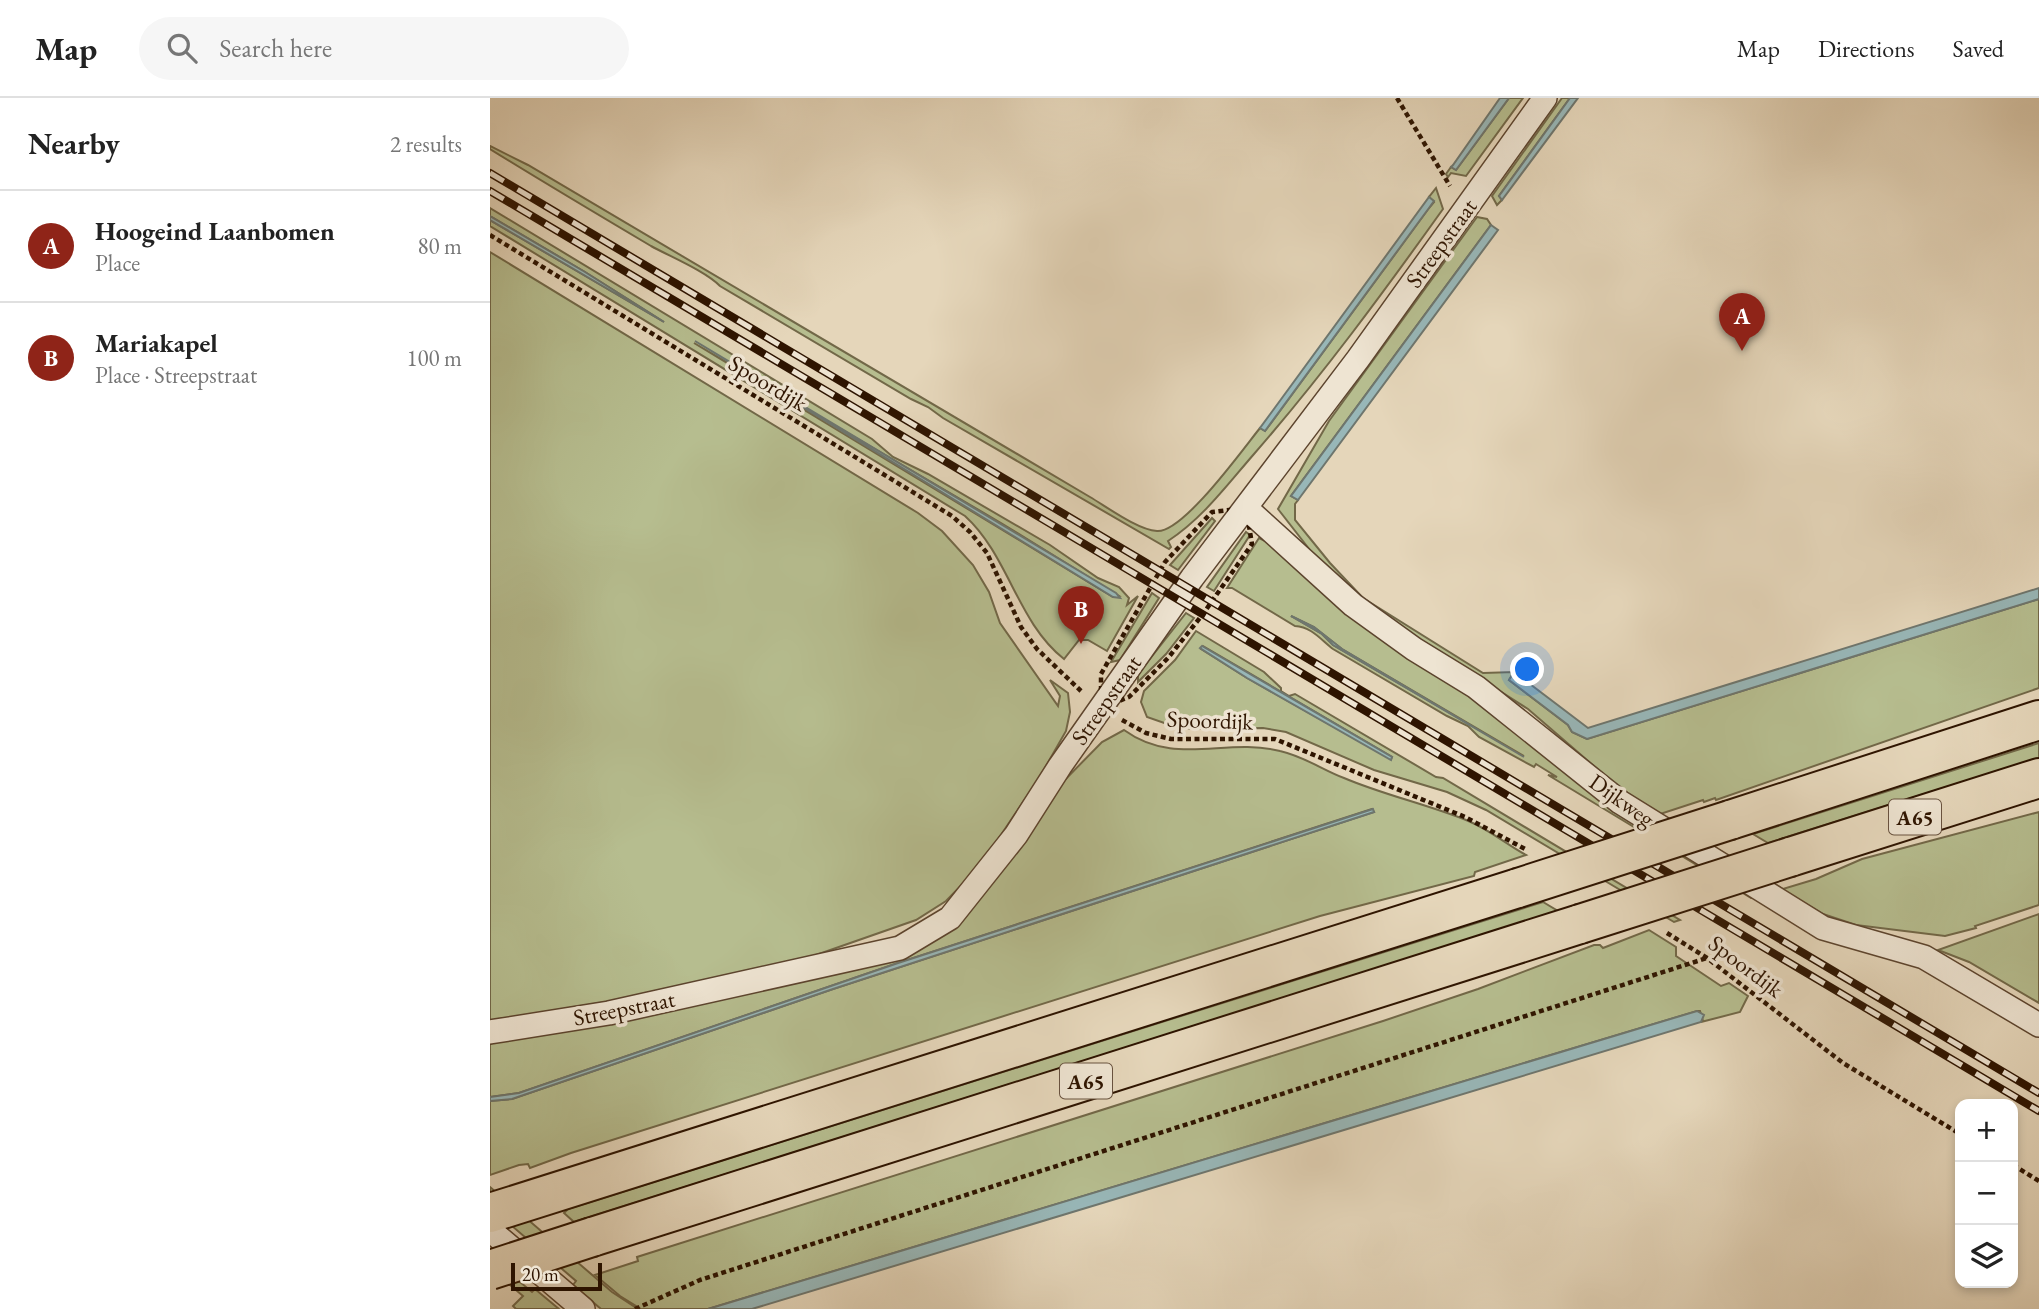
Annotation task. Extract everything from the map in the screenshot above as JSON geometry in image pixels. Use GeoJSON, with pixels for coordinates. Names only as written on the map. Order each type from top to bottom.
{"type":"FeatureCollection","features":[{"type":"Feature","properties":{"kind":"highway","name":"A65"},"geometry":{"type":"LineString","coordinates":[[490,1213],[2039,720]]}},
{"type":"Feature","properties":{"kind":"highway","name":"A65"},"geometry":{"type":"LineString","coordinates":[[490,1270],[2039,778]]}},
{"type":"Feature","properties":{"kind":"street","name":"Streepstraat"},"geometry":{"type":"LineString","coordinates":[[490,1032],[609,1013],[900,948],[950,918],[1016,835],[1092,701],[1246,508],[1545,98]]}},
{"type":"Feature","properties":{"kind":"street","name":"Dijkweg"},"geometry":{"type":"LineString","coordinates":[[1246,508],[1353,605],[1414,649],[1476,687],[1619,802],[1823,928],[1924,957],[2039,1025]]}},
{"type":"Feature","properties":{"kind":"street"},"geometry":{"type":"LineString","coordinates":[[490,1230],[583,1309]]}},
{"type":"Feature","properties":{"kind":"path"},"geometry":{"type":"LineString","coordinates":[[1397,98],[1465,211]]}},
{"type":"Feature","properties":{"kind":"path","name":"Spoordijk"},"geometry":{"type":"LineString","coordinates":[[490,235],[952,516],[987,553],[1021,627],[1037,649],[1092,701],[1146,733],[1171,739],[1275,739],[1465,817],[1528,851]]}},
{"type":"Feature","properties":{"kind":"path","name":"Spoordijk"},"geometry":{"type":"LineString","coordinates":[[1660,929],[1707,957],[1843,1063],[1955,1131]]}},
{"type":"Feature","properties":{"kind":"path"},"geometry":{"type":"LineString","coordinates":[[635,1309],[713,1276],[1707,957]]}},
{"type":"Feature","properties":{"kind":"path"},"geometry":{"type":"LineString","coordinates":[[2018,1168],[2039,1181]]}},
{"type":"Feature","properties":{"kind":"green space"},"geometry":{"type":"Polygon","coordinates":[[[1509,98],[1523,98],[1466,176],[1451,173],[1448,177],[1446,174],[1451,167],[1456,170],[1509,98]]]}},
{"type":"Feature","properties":{"kind":"green space"},"geometry":{"type":"Polygon","coordinates":[[[1562,98],[1570,98],[1499,196],[1502,200],[1497,205],[1492,196],[1562,98]]]}},
{"type":"Feature","properties":{"kind":"green space"},"geometry":{"type":"Polygon","coordinates":[[[490,146],[528,165],[1123,517],[1141,527],[1157,531],[1182,519],[1212,488],[1260,428],[1265,431],[1434,202],[1429,197],[1436,188],[1443,209],[1304,395],[1214,500],[1168,541],[1171,547],[1169,549],[943,418],[697,270],[651,246],[490,149],[490,146]]]}},
{"type":"Feature","properties":{"kind":"green space"},"geometry":{"type":"Polygon","coordinates":[[[490,208],[872,439],[893,457],[928,474],[1050,545],[1098,578],[1119,587],[1129,598],[1127,605],[1138,596],[1107,651],[1088,640],[1079,640],[1064,659],[1035,627],[992,550],[965,516],[490,226],[490,220],[664,322],[490,216],[490,208]],[[694,343],[1113,597],[1119,596],[1001,523],[694,343]]]}},
{"type":"Feature","properties":{"kind":"green space"},"geometry":{"type":"Polygon","coordinates":[[[1477,217],[1487,219],[1491,225],[1291,496],[1298,500],[1295,504],[1295,520],[1330,563],[1363,598],[1483,673],[1514,672],[1509,680],[1568,725],[1572,732],[1587,739],[2039,599],[2039,688],[1716,800],[1703,800],[1660,814],[1783,889],[1816,879],[1862,859],[2039,812],[2039,905],[1975,926],[1976,928],[1945,936],[1856,925],[1823,914],[1639,805],[1528,709],[1352,597],[1331,577],[1278,509],[1329,421],[1477,217]]]}},
{"type":"Feature","properties":{"kind":"green space"},"geometry":{"type":"Polygon","coordinates":[[[490,252],[918,513],[942,531],[973,565],[989,592],[1000,623],[1058,706],[1060,696],[1050,680],[1068,693],[1070,712],[1066,731],[1038,780],[980,866],[946,901],[916,920],[796,962],[703,986],[490,1021],[490,252]]]}},
{"type":"Feature","properties":{"kind":"green space"},"geometry":{"type":"Polygon","coordinates":[[[1212,518],[1215,521],[1178,570],[1170,565],[1212,518]]]}},
{"type":"Feature","properties":{"kind":"green space"},"geometry":{"type":"Polygon","coordinates":[[[1246,532],[1250,535],[1214,591],[1207,587],[1246,532]]]}},
{"type":"Feature","properties":{"kind":"green space"},"geometry":{"type":"Polygon","coordinates":[[[1259,538],[1297,557],[1760,895],[1751,898],[1548,775],[1557,777],[1536,764],[1534,767],[1479,737],[1468,726],[1333,649],[1311,631],[1295,626],[1232,588],[1227,588],[1259,538]],[[1291,616],[1322,634],[1333,645],[1524,756],[1342,649],[1314,627],[1291,616]]]}},
{"type":"Feature","properties":{"kind":"green space"},"geometry":{"type":"Polygon","coordinates":[[[1152,593],[1159,598],[1120,660],[1111,662],[1152,593]]]}},
{"type":"Feature","properties":{"kind":"green space"},"geometry":{"type":"Polygon","coordinates":[[[1186,613],[1194,618],[1166,654],[1138,682],[1138,674],[1186,613]]]}},
{"type":"Feature","properties":{"kind":"green space"},"geometry":{"type":"Polygon","coordinates":[[[1196,631],[1264,672],[1289,696],[1295,694],[1436,777],[1443,778],[1680,920],[1674,922],[1486,810],[1447,792],[1374,770],[1286,732],[1263,728],[1192,729],[1147,717],[1141,702],[1144,691],[1175,660],[1196,631]],[[1203,646],[1201,649],[1247,678],[1391,759],[1392,757],[1203,646]]]}},
{"type":"Feature","properties":{"kind":"green space"},"geometry":{"type":"Polygon","coordinates":[[[1124,730],[1143,741],[1162,747],[1240,747],[1288,753],[1359,784],[1466,820],[1526,855],[1475,872],[1474,876],[1320,916],[530,1168],[528,1164],[519,1165],[490,1175],[490,1101],[512,1099],[833,989],[1374,812],[1372,809],[898,963],[519,1093],[490,1097],[490,1041],[934,932],[1053,792],[1102,742],[1124,730]]]}},
{"type":"Feature","properties":{"kind":"green space"},"geometry":{"type":"Polygon","coordinates":[[[2039,743],[2039,758],[1768,843],[1753,834],[2039,743]]]}},
{"type":"Feature","properties":{"kind":"green space"},"geometry":{"type":"Polygon","coordinates":[[[1543,902],[1558,911],[574,1222],[564,1213],[568,1209],[1543,902]]]}},
{"type":"Feature","properties":{"kind":"green space"},"geometry":{"type":"Polygon","coordinates":[[[2039,914],[2039,1003],[1969,962],[1938,950],[2039,914]]]}},
{"type":"Feature","properties":{"kind":"green space"},"geometry":{"type":"Polygon","coordinates":[[[1649,930],[1676,947],[1676,956],[1721,986],[1729,983],[1748,996],[1740,1012],[1701,1022],[1700,1011],[1697,1011],[708,1309],[641,1309],[595,1275],[638,1261],[637,1257],[1383,1021],[1594,945],[1603,948],[1649,930]]]}},
{"type":"Feature","properties":{"kind":"green space"},"geometry":{"type":"Polygon","coordinates":[[[490,1187],[612,1292],[638,1309],[601,1309],[573,1285],[576,1281],[490,1207],[490,1187]]]}},
{"type":"Feature","properties":{"kind":"green space"},"geometry":{"type":"Polygon","coordinates":[[[490,1257],[532,1292],[535,1289],[559,1309],[516,1309],[513,1306],[523,1296],[490,1268],[490,1257]]]}},
{"type":"Feature","properties":{"kind":"water"},"geometry":{"type":"Polygon","coordinates":[[[1500,98],[1509,98],[1456,170],[1451,167],[1453,165],[1500,98]]]}},
{"type":"Feature","properties":{"kind":"water"},"geometry":{"type":"Polygon","coordinates":[[[1570,98],[1578,98],[1502,200],[1499,196],[1570,98]]]}},
{"type":"Feature","properties":{"kind":"water"},"geometry":{"type":"Polygon","coordinates":[[[1429,197],[1434,201],[1429,208],[1265,431],[1260,428],[1429,197]]]}},
{"type":"Feature","properties":{"kind":"water"},"geometry":{"type":"Polygon","coordinates":[[[490,216],[585,272],[664,322],[490,220],[490,216]]]}},
{"type":"Feature","properties":{"kind":"water"},"geometry":{"type":"Polygon","coordinates":[[[1491,225],[1498,230],[1298,500],[1291,496],[1491,225]]]}},
{"type":"Feature","properties":{"kind":"water"},"geometry":{"type":"Polygon","coordinates":[[[695,341],[1116,593],[1120,598],[1113,597],[695,341]]]}},
{"type":"Feature","properties":{"kind":"water"},"geometry":{"type":"Polygon","coordinates":[[[2039,588],[2039,599],[1587,739],[1572,732],[1568,725],[1509,680],[1514,672],[1588,728],[2039,588]]]}},
{"type":"Feature","properties":{"kind":"water"},"geometry":{"type":"Polygon","coordinates":[[[1291,616],[1314,627],[1342,649],[1524,757],[1333,645],[1322,634],[1291,616]]]}},
{"type":"Feature","properties":{"kind":"water"},"geometry":{"type":"Polygon","coordinates":[[[1202,646],[1392,757],[1391,760],[1247,678],[1200,648],[1202,646]]]}},
{"type":"Feature","properties":{"kind":"water"},"geometry":{"type":"Polygon","coordinates":[[[1373,809],[1374,812],[833,989],[512,1099],[490,1101],[490,1097],[519,1093],[898,963],[1373,809]]]}},
{"type":"Feature","properties":{"kind":"water"},"geometry":{"type":"Polygon","coordinates":[[[1697,1011],[1704,1015],[1701,1022],[752,1309],[708,1309],[1697,1011]]]}},
{"type":"Feature","properties":{"kind":"railway"},"geometry":{"type":"LineString","coordinates":[[490,173],[2039,1093]]}},
{"type":"Feature","properties":{"kind":"railway"},"geometry":{"type":"LineString","coordinates":[[490,191],[2039,1111]]}},
{"type":"Feature","properties":{"kind":"place","name":"Hoogeind Laanbomen"},"geometry":{"type":"Point","coordinates":[1742,351]}},
{"type":"Feature","properties":{"kind":"place","name":"Mariakapel"},"geometry":{"type":"Point","coordinates":[1081,644]}}]}
